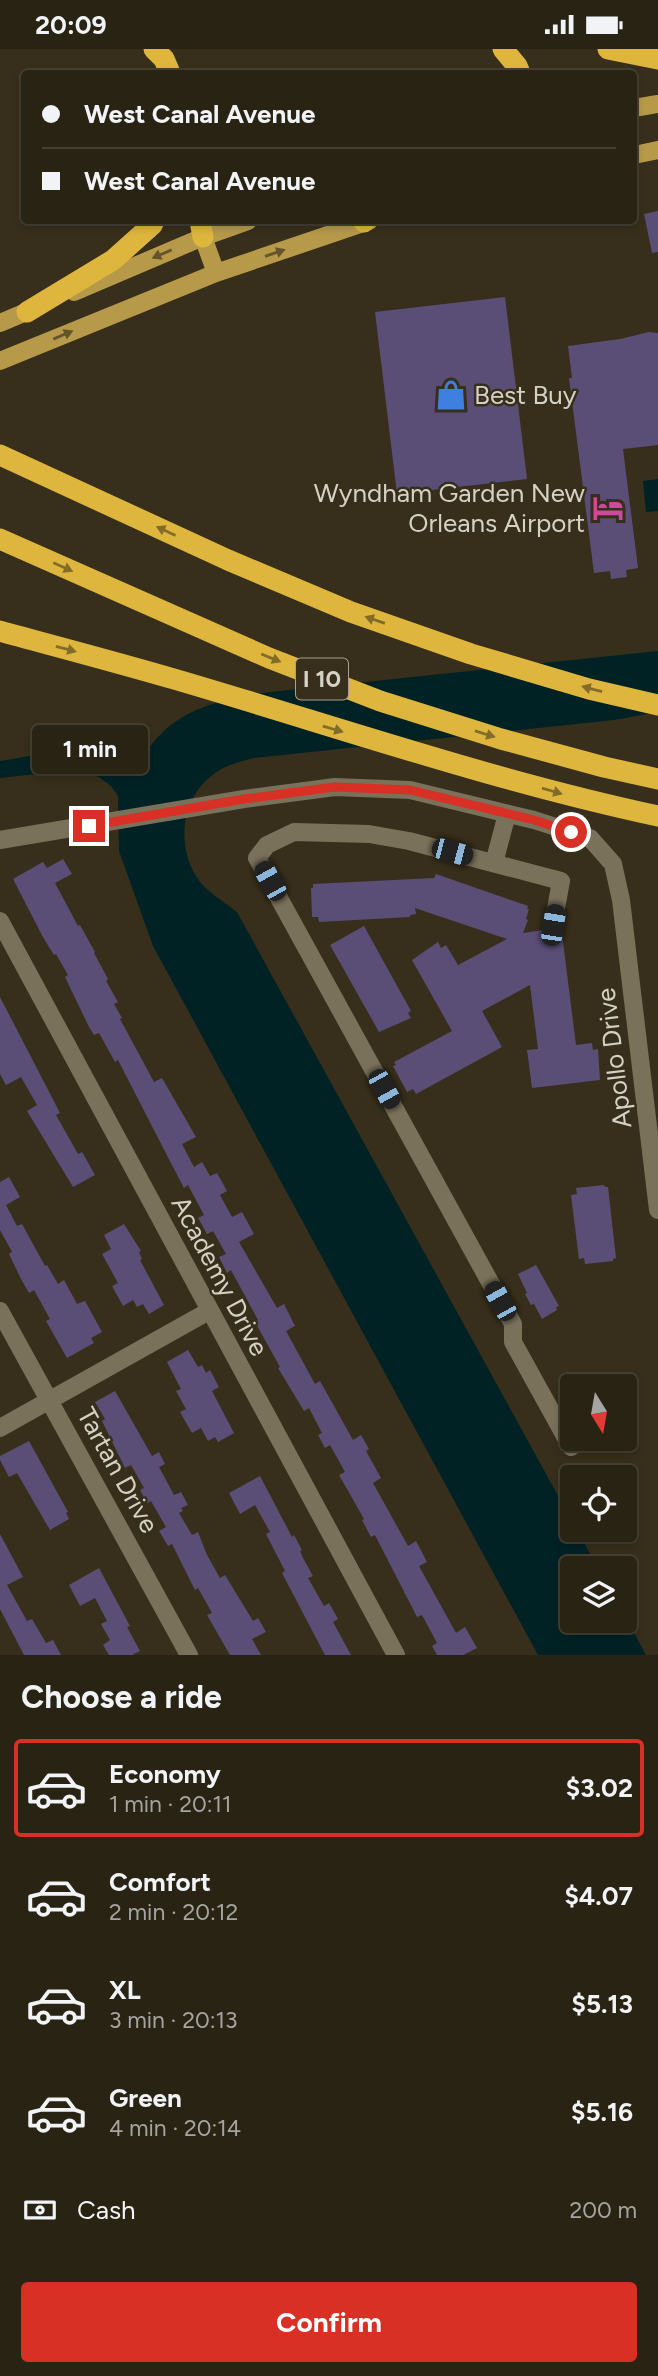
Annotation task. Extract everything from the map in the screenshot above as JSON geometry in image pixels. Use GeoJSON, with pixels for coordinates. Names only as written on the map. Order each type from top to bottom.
{"type":"FeatureCollection","features":[{"type":"Feature","properties":{"kind":"highway"},"geometry":{"type":"LineString","coordinates":[[154,49],[164,59],[169,70]]}},
{"type":"Feature","properties":{"kind":"highway"},"geometry":{"type":"LineString","coordinates":[[503,49],[518,70]]}},
{"type":"Feature","properties":{"kind":"highway"},"geometry":{"type":"LineString","coordinates":[[608,49],[658,59]]}},
{"type":"Feature","properties":{"kind":"highway"},"geometry":{"type":"LineString","coordinates":[[27,312],[113,260],[152,224]]}},
{"type":"Feature","properties":{"kind":"highway"},"geometry":{"type":"LineString","coordinates":[[0,446],[65,485]]}},
{"type":"Feature","properties":{"kind":"highway"},"geometry":{"type":"LineString","coordinates":[[0,456],[228,560],[351,612],[471,654],[589,689],[658,705]]}},
{"type":"Feature","properties":{"kind":"highway","name":"I 10"},"geometry":{"type":"LineString","coordinates":[[0,540],[269,658],[380,701],[501,739],[658,779]]}},
{"type":"Feature","properties":{"kind":"highway"},"geometry":{"type":"LineString","coordinates":[[0,631],[175,679],[382,743],[587,801],[658,816]]}},
{"type":"Feature","properties":{"kind":"main road"},"geometry":{"type":"LineString","coordinates":[[637,108],[658,104]]}},
{"type":"Feature","properties":{"kind":"main road"},"geometry":{"type":"LineString","coordinates":[[637,154],[658,151]]}},
{"type":"Feature","properties":{"kind":"main road"},"geometry":{"type":"LineString","coordinates":[[0,323],[202,229],[231,224]]}},
{"type":"Feature","properties":{"kind":"main road"},"geometry":{"type":"LineString","coordinates":[[0,361],[216,273],[357,224]]}},
{"type":"Feature","properties":{"kind":"main road"},"geometry":{"type":"LineString","coordinates":[[202,229],[216,273]]}},
{"type":"Feature","properties":{"kind":"street","name":"Apollo Drive"},"geometry":{"type":"LineString","coordinates":[[0,840],[244,799],[335,787],[410,790],[590,838],[613,864],[621,900],[658,1210]]}},
{"type":"Feature","properties":{"kind":"street"},"geometry":{"type":"LineString","coordinates":[[494,863],[507,814]]}},
{"type":"Feature","properties":{"kind":"street"},"geometry":{"type":"LineString","coordinates":[[553,925],[561,881],[409,841],[369,834],[294,832],[267,845],[257,858],[513,1324],[513,1342],[560,1427]]}},
{"type":"Feature","properties":{"kind":"street","name":"Academy Drive"},"geometry":{"type":"LineString","coordinates":[[0,921],[396,1655]]}},
{"type":"Feature","properties":{"kind":"street","name":"Tartan Drive"},"geometry":{"type":"LineString","coordinates":[[0,1311],[190,1655]]}},
{"type":"Feature","properties":{"kind":"street"},"geometry":{"type":"LineString","coordinates":[[0,1428],[209,1311]]}},
{"type":"Feature","properties":{"kind":"water"},"geometry":{"type":"Polygon","coordinates":[[[658,479],[658,511],[646,512],[643,481],[658,479]]]}},
{"type":"Feature","properties":{"kind":"water"},"geometry":{"type":"Polygon","coordinates":[[[658,651],[658,712],[614,720],[254,758],[225,767],[200,787],[188,811],[184,837],[190,864],[196,876],[209,891],[237,912],[560,1499],[560,1542],[584,1542],[591,1556],[560,1556],[560,1633],[634,1633],[646,1655],[538,1655],[153,946],[119,851],[118,796],[111,786],[99,777],[80,772],[62,771],[0,778],[0,761],[43,753],[69,751],[125,767],[140,758],[160,735],[180,719],[214,704],[251,694],[658,651]]]}},
{"type":"Feature","properties":{"kind":"building"},"geometry":{"type":"Polygon","coordinates":[[[658,211],[658,252],[652,253],[644,214],[658,211]]]}},
{"type":"Feature","properties":{"kind":"building","name":"Best Buy"},"geometry":{"type":"Polygon","coordinates":[[[505,297],[527,479],[397,494],[375,312],[505,297]]]}},
{"type":"Feature","properties":{"kind":"building","name":"Wyndham Garden New Orleans Airport"},"geometry":{"type":"Polygon","coordinates":[[[649,332],[658,333],[658,445],[623,449],[638,568],[626,570],[627,577],[611,579],[610,571],[594,573],[569,378],[572,378],[568,346],[649,332]]]}},
{"type":"Feature","properties":{"kind":"building"},"geometry":{"type":"Polygon","coordinates":[[[63,859],[72,874],[55,883],[95,952],[108,979],[106,981],[118,1002],[114,1004],[122,1018],[120,1019],[154,1082],[162,1078],[196,1137],[182,1144],[194,1167],[202,1162],[210,1176],[217,1173],[227,1191],[220,1195],[232,1217],[242,1212],[254,1234],[239,1242],[277,1308],[284,1304],[295,1326],[286,1331],[315,1384],[320,1381],[353,1440],[361,1435],[369,1449],[366,1451],[381,1478],[373,1483],[408,1546],[416,1541],[427,1562],[419,1566],[456,1633],[465,1627],[477,1648],[463,1655],[437,1655],[432,1646],[437,1643],[422,1615],[417,1617],[375,1535],[371,1537],[339,1475],[345,1472],[330,1445],[325,1448],[318,1435],[322,1433],[309,1408],[304,1411],[278,1368],[280,1367],[255,1322],[258,1320],[231,1270],[227,1273],[219,1257],[226,1254],[213,1231],[207,1234],[198,1218],[204,1215],[188,1185],[184,1188],[118,1060],[115,1062],[99,1033],[94,1035],[89,1027],[65,977],[68,975],[44,939],[13,879],[43,862],[47,868],[63,859]]]}},
{"type":"Feature","properties":{"kind":"building"},"geometry":{"type":"Polygon","coordinates":[[[436,874],[528,906],[528,920],[523,933],[543,930],[552,936],[562,934],[576,1045],[592,1043],[593,1050],[598,1049],[600,1080],[532,1088],[527,1050],[538,1049],[530,985],[482,1011],[502,1047],[416,1094],[413,1089],[407,1092],[393,1066],[396,1065],[394,1062],[452,1031],[412,960],[438,942],[441,948],[446,945],[458,965],[507,939],[415,908],[416,914],[410,917],[319,922],[318,917],[312,917],[311,888],[313,884],[434,878],[436,874]]]}},
{"type":"Feature","properties":{"kind":"building"},"geometry":{"type":"Polygon","coordinates":[[[364,926],[411,1011],[408,1013],[411,1018],[379,1032],[330,945],[364,926]]]}},
{"type":"Feature","properties":{"kind":"building"},"geometry":{"type":"Polygon","coordinates":[[[0,997],[60,1113],[56,1115],[78,1154],[82,1152],[95,1175],[73,1187],[27,1111],[37,1105],[21,1077],[6,1085],[0,1074],[0,997]]]}},
{"type":"Feature","properties":{"kind":"building"},"geometry":{"type":"Polygon","coordinates":[[[9,1177],[20,1197],[6,1205],[17,1226],[22,1224],[58,1284],[64,1280],[77,1304],[85,1301],[102,1332],[91,1338],[94,1343],[67,1358],[46,1321],[50,1319],[34,1290],[29,1293],[21,1279],[9,1254],[12,1252],[0,1230],[0,1182],[9,1177]]]}},
{"type":"Feature","properties":{"kind":"building"},"geometry":{"type":"Polygon","coordinates":[[[604,1185],[608,1187],[616,1258],[613,1261],[585,1264],[584,1258],[579,1259],[571,1195],[577,1194],[576,1188],[604,1185]]]}},
{"type":"Feature","properties":{"kind":"building"},"geometry":{"type":"Polygon","coordinates":[[[124,1224],[141,1251],[140,1260],[164,1305],[149,1314],[143,1304],[137,1307],[133,1300],[123,1306],[112,1286],[118,1283],[102,1254],[111,1249],[104,1235],[124,1224]]]}},
{"type":"Feature","properties":{"kind":"building"},"geometry":{"type":"Polygon","coordinates":[[[536,1265],[559,1306],[542,1319],[525,1294],[527,1293],[518,1274],[536,1265]]]}},
{"type":"Feature","properties":{"kind":"building"},"geometry":{"type":"Polygon","coordinates":[[[188,1350],[198,1367],[202,1365],[206,1373],[210,1370],[219,1387],[212,1391],[234,1433],[218,1442],[215,1437],[208,1441],[201,1428],[192,1433],[180,1412],[186,1409],[176,1391],[181,1389],[167,1362],[188,1350]]]}},
{"type":"Feature","properties":{"kind":"building"},"geometry":{"type":"Polygon","coordinates":[[[115,1391],[152,1456],[159,1452],[165,1464],[159,1467],[174,1495],[181,1492],[188,1505],[181,1508],[183,1511],[179,1513],[192,1535],[198,1532],[220,1578],[225,1575],[253,1621],[258,1618],[266,1632],[252,1639],[261,1655],[230,1655],[207,1615],[212,1613],[198,1588],[195,1590],[172,1544],[168,1546],[159,1531],[166,1527],[151,1501],[147,1503],[140,1490],[144,1488],[131,1465],[125,1468],[95,1402],[115,1391]]]}},
{"type":"Feature","properties":{"kind":"building"},"geometry":{"type":"Polygon","coordinates":[[[29,1441],[68,1512],[66,1513],[69,1519],[50,1530],[17,1473],[9,1477],[0,1460],[0,1456],[29,1441]]]}},
{"type":"Feature","properties":{"kind":"building"},"geometry":{"type":"Polygon","coordinates":[[[260,1476],[292,1537],[294,1535],[302,1550],[300,1551],[313,1576],[308,1578],[324,1606],[329,1603],[338,1619],[333,1622],[351,1655],[325,1655],[282,1573],[285,1571],[266,1534],[270,1532],[255,1505],[240,1514],[229,1493],[260,1476]]]}},
{"type":"Feature","properties":{"kind":"building"},"geometry":{"type":"Polygon","coordinates":[[[0,1534],[23,1577],[7,1585],[27,1621],[32,1619],[46,1643],[53,1640],[61,1655],[24,1655],[0,1609],[0,1534]]]}},
{"type":"Feature","properties":{"kind":"building"},"geometry":{"type":"Polygon","coordinates":[[[99,1568],[130,1626],[127,1627],[140,1651],[132,1655],[109,1655],[103,1645],[110,1640],[101,1624],[107,1621],[95,1598],[80,1606],[69,1585],[99,1568]]]}},
{"type":"Feature","properties":{"kind":"place","name":"Best Buy"},"geometry":{"type":"Point","coordinates":[451,395]}},
{"type":"Feature","properties":{"kind":"place","name":"Wyndham Garden New Orleans Airport"},"geometry":{"type":"Point","coordinates":[608,508]}},
{"type":"Feature","properties":{"kind":"route"},"geometry":{"type":"LineString","coordinates":[[89,826],[244,799],[335,787],[410,790],[534,820],[571,832]]}}]}
